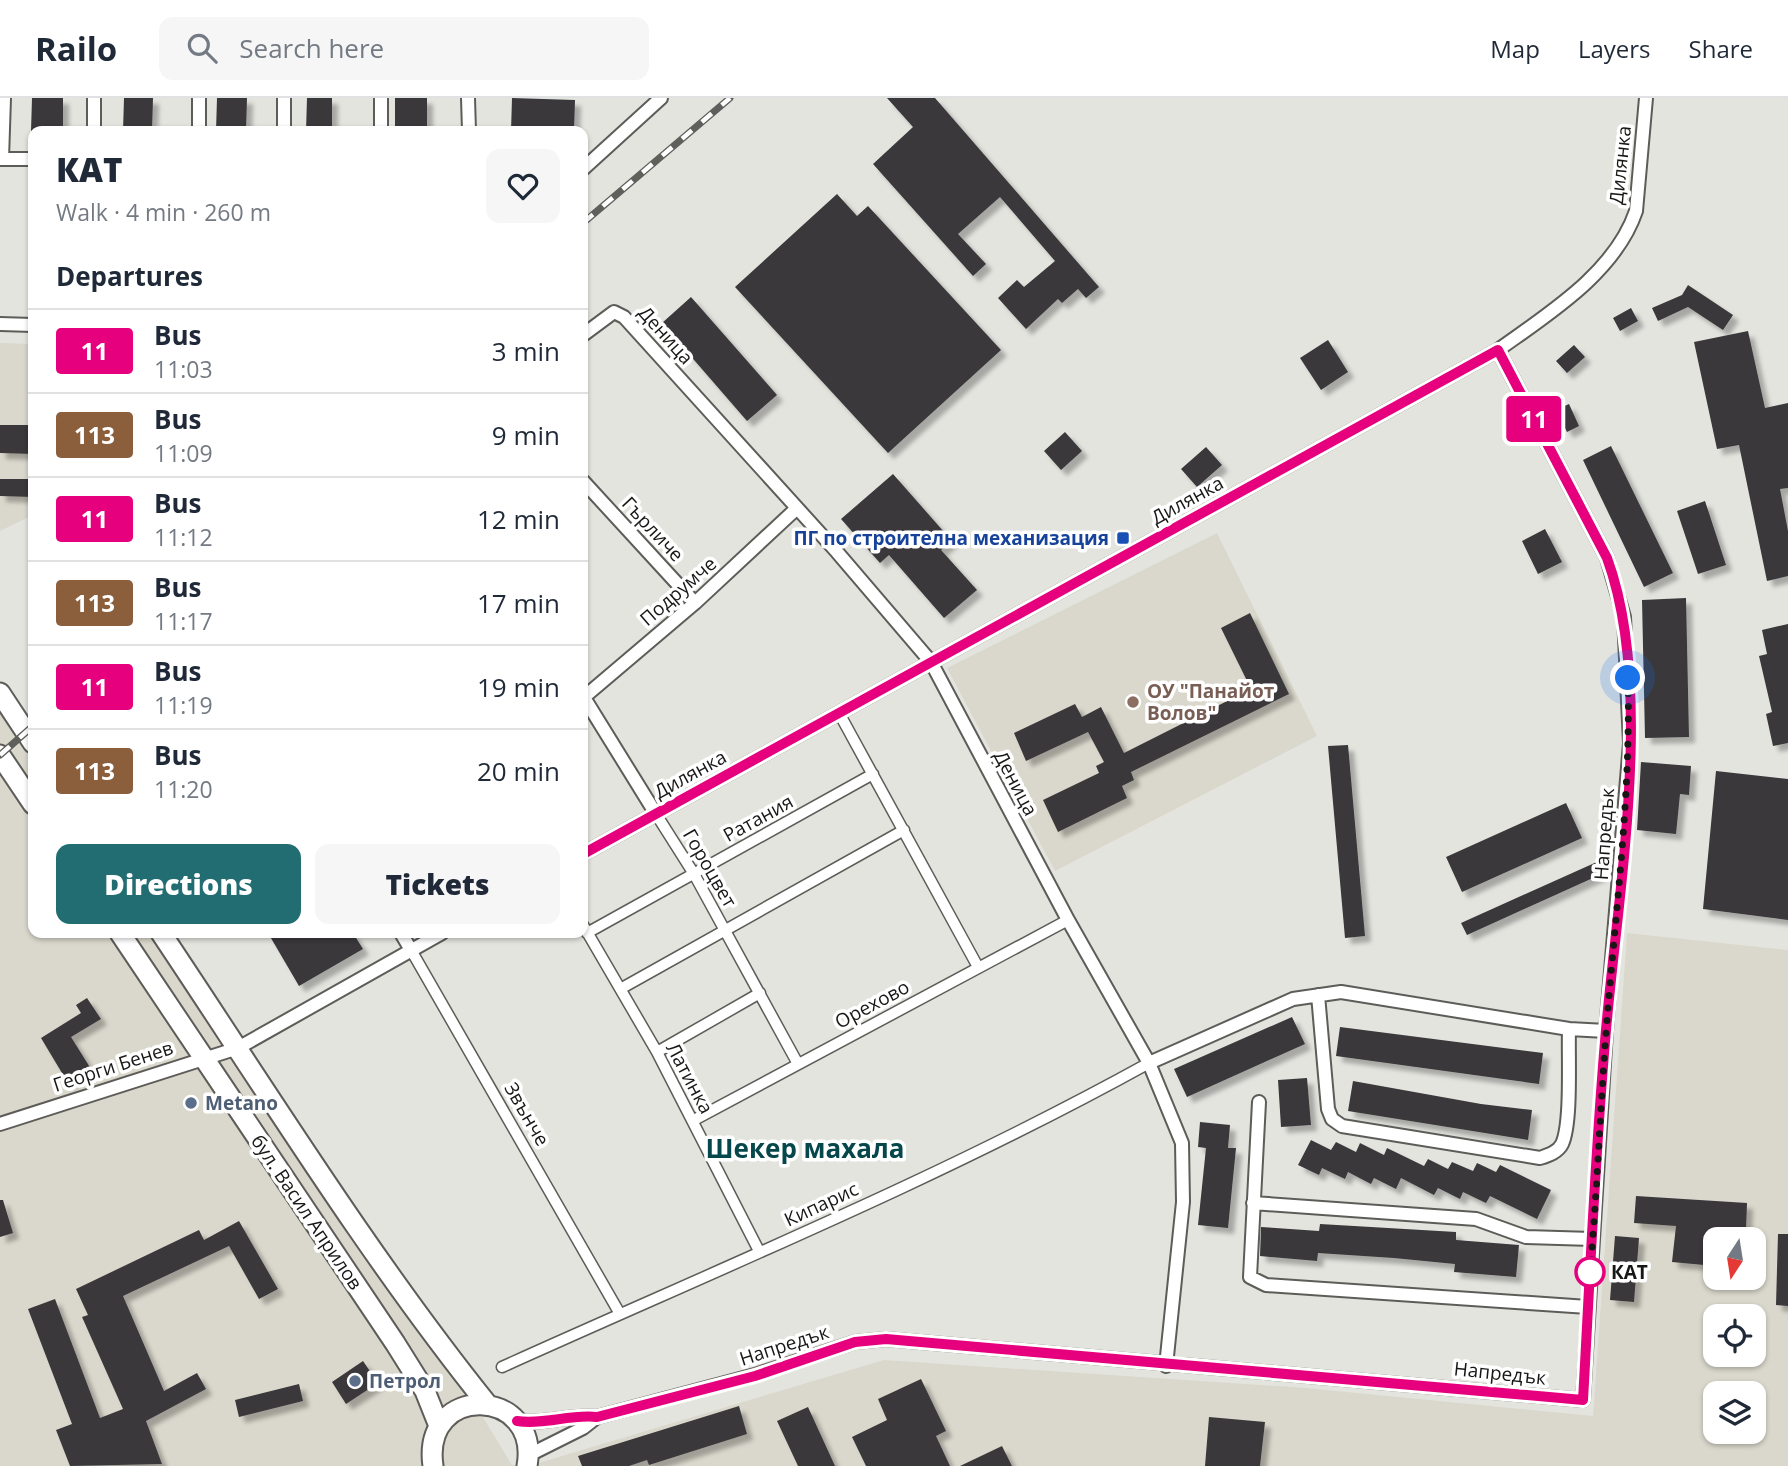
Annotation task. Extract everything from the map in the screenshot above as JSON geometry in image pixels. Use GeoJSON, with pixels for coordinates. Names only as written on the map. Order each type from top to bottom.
{"type":"FeatureCollection","features":[{"type":"Feature","properties":{"kind":"main road"},"geometry":{"type":"LineString","coordinates":[[0,693],[28,735]]}},
{"type":"Feature","properties":{"kind":"main road"},"geometry":{"type":"LineString","coordinates":[[0,755],[28,797]]}},
{"type":"Feature","properties":{"kind":"main road","name":"бул. Васил Априлов"},"geometry":{"type":"LineString","coordinates":[[123,938],[395,1343],[425,1391],[439,1426]]}},
{"type":"Feature","properties":{"kind":"main road","name":"бул. Васил Априлов"},"geometry":{"type":"LineString","coordinates":[[164,938],[370,1243],[454,1363],[487,1404]]}},
{"type":"Feature","properties":{"kind":"main road"},"geometry":{"type":"LineString","coordinates":[[433,1466],[431,1452],[439,1426],[454,1411],[470,1405],[487,1404],[503,1410],[517,1421],[528,1440],[528,1461]]}},
{"type":"Feature","properties":{"kind":"street"},"geometry":{"type":"LineString","coordinates":[[4,98],[1,159],[28,159]]}},
{"type":"Feature","properties":{"kind":"street"},"geometry":{"type":"LineString","coordinates":[[94,98],[94,126]]}},
{"type":"Feature","properties":{"kind":"street"},"geometry":{"type":"LineString","coordinates":[[199,98],[199,126]]}},
{"type":"Feature","properties":{"kind":"street"},"geometry":{"type":"LineString","coordinates":[[284,98],[284,126]]}},
{"type":"Feature","properties":{"kind":"street"},"geometry":{"type":"LineString","coordinates":[[381,98],[381,126]]}},
{"type":"Feature","properties":{"kind":"street"},"geometry":{"type":"LineString","coordinates":[[468,98],[468,126]]}},
{"type":"Feature","properties":{"kind":"street"},"geometry":{"type":"LineString","coordinates":[[588,164],[661,98]]}},
{"type":"Feature","properties":{"kind":"street","name":"Дилянка"},"geometry":{"type":"LineString","coordinates":[[588,852],[1498,350],[1550,313],[1614,253],[1630,228],[1636,211],[1646,98]]}},
{"type":"Feature","properties":{"kind":"street"},"geometry":{"type":"LineString","coordinates":[[588,157],[597,156]]}},
{"type":"Feature","properties":{"kind":"street","name":"Деница"},"geometry":{"type":"LineString","coordinates":[[588,331],[614,312],[624,317],[931,663],[1068,920],[1149,1063],[1182,1143],[1182,1202],[1166,1366]]}},
{"type":"Feature","properties":{"kind":"street"},"geometry":{"type":"LineString","coordinates":[[0,324],[28,325]]}},
{"type":"Feature","properties":{"kind":"street","name":"Напредък"},"geometry":{"type":"LineString","coordinates":[[517,1421],[544,1423],[577,1415],[597,1417],[755,1376],[855,1342],[886,1339],[1166,1366],[1316,1376],[1583,1400],[1606,1031],[1630,743],[1624,617],[1607,558],[1498,350]]}},
{"type":"Feature","properties":{"kind":"street","name":"Гърличе"},"geometry":{"type":"LineString","coordinates":[[588,486],[695,603]]}},
{"type":"Feature","properties":{"kind":"street","name":"Подрумче"},"geometry":{"type":"LineString","coordinates":[[588,693],[695,603],[796,509]]}},
{"type":"Feature","properties":{"kind":"street","name":"Гороцвет"},"geometry":{"type":"LineString","coordinates":[[588,705],[694,874],[798,1064]]}},
{"type":"Feature","properties":{"kind":"street"},"geometry":{"type":"LineString","coordinates":[[839,713],[978,967]]}},
{"type":"Feature","properties":{"kind":"street","name":"Ратания"},"geometry":{"type":"LineString","coordinates":[[588,927],[694,874],[873,774]]}},
{"type":"Feature","properties":{"kind":"street"},"geometry":{"type":"LineString","coordinates":[[622,988],[904,830]]}},
{"type":"Feature","properties":{"kind":"street","name":"Орехово"},"geometry":{"type":"LineString","coordinates":[[694,1121],[1068,920]]}},
{"type":"Feature","properties":{"kind":"street","name":"Латинка"},"geometry":{"type":"LineString","coordinates":[[588,934],[657,1052],[759,1251]]}},
{"type":"Feature","properties":{"kind":"street","name":"Звънче"},"geometry":{"type":"LineString","coordinates":[[404,938],[620,1314]]}},
{"type":"Feature","properties":{"kind":"street"},"geometry":{"type":"LineString","coordinates":[[238,1048],[433,938]]}},
{"type":"Feature","properties":{"kind":"street"},"geometry":{"type":"LineString","coordinates":[[1149,1063],[1293,999],[1340,992],[1569,1029],[1606,1031]]}},
{"type":"Feature","properties":{"kind":"street"},"geometry":{"type":"LineString","coordinates":[[657,1052],[760,993]]}},
{"type":"Feature","properties":{"kind":"street"},"geometry":{"type":"LineString","coordinates":[[1318,995],[1328,1109],[1332,1119],[1342,1126],[1540,1158],[1552,1154],[1562,1144],[1566,1126],[1569,1029]]}},
{"type":"Feature","properties":{"kind":"street","name":"Георги Бенев"},"geometry":{"type":"LineString","coordinates":[[0,1124],[205,1056],[238,1048]]}},
{"type":"Feature","properties":{"kind":"street","name":"Кипарис"},"geometry":{"type":"LineString","coordinates":[[502,1367],[1081,1101],[1149,1063]]}},
{"type":"Feature","properties":{"kind":"street"},"geometry":{"type":"LineString","coordinates":[[1259,1102],[1250,1277],[1266,1285],[1588,1307]]}},
{"type":"Feature","properties":{"kind":"street"},"geometry":{"type":"LineString","coordinates":[[1253,1203],[1476,1219],[1526,1237],[1592,1239]]}},
{"type":"Feature","properties":{"kind":"street","name":"Напредък"},"geometry":{"type":"LineString","coordinates":[[528,1461],[597,1417]]}},
{"type":"Feature","properties":{"kind":"shaded area"},"geometry":{"type":"Polygon","coordinates":[[[0,343],[28,344],[28,517],[0,531],[0,343]]]}},
{"type":"Feature","properties":{"kind":"shaded area","name":"ОУ \"Панайот Волов\""},"geometry":{"type":"Polygon","coordinates":[[[1217,533],[1317,736],[1055,871],[947,668],[1217,533]]]}},
{"type":"Feature","properties":{"kind":"shaded area"},"geometry":{"type":"Polygon","coordinates":[[[0,681],[28,723],[28,938],[172,938],[383,1253],[512,1465],[535,1464],[884,1360],[1306,1388],[1593,1416],[1627,933],[1788,950],[1788,1466],[0,1466],[0,681]]]}},
{"type":"Feature","properties":{"kind":"building"},"geometry":{"type":"Polygon","coordinates":[[[32,98],[63,98],[63,126],[31,126],[32,98]]]}},
{"type":"Feature","properties":{"kind":"building"},"geometry":{"type":"Polygon","coordinates":[[[124,98],[153,98],[152,126],[123,126],[124,98]]]}},
{"type":"Feature","properties":{"kind":"building"},"geometry":{"type":"Polygon","coordinates":[[[217,98],[247,98],[246,126],[216,126],[217,98]]]}},
{"type":"Feature","properties":{"kind":"building"},"geometry":{"type":"Polygon","coordinates":[[[307,98],[332,98],[332,126],[306,126],[307,98]]]}},
{"type":"Feature","properties":{"kind":"building"},"geometry":{"type":"Polygon","coordinates":[[[395,98],[427,98],[427,126],[395,126],[395,98]]]}},
{"type":"Feature","properties":{"kind":"building"},"geometry":{"type":"Polygon","coordinates":[[[512,98],[575,100],[574,126],[511,126],[512,98]]]}},
{"type":"Feature","properties":{"kind":"building"},"geometry":{"type":"Polygon","coordinates":[[[887,98],[935,98],[1099,287],[1086,298],[1078,289],[1062,303],[1058,299],[1026,329],[998,298],[1017,280],[1024,287],[1055,261],[1000,197],[958,234],[986,264],[973,276],[873,164],[913,127],[887,98]]]}},
{"type":"Feature","properties":{"kind":"building"},"geometry":{"type":"Polygon","coordinates":[[[837,194],[857,216],[868,206],[1001,350],[888,453],[735,287],[837,194]]]}},
{"type":"Feature","properties":{"kind":"building"},"geometry":{"type":"Polygon","coordinates":[[[1688,285],[1733,315],[1723,330],[1688,307],[1658,321],[1652,308],[1682,295],[1688,285]]]}},
{"type":"Feature","properties":{"kind":"building"},"geometry":{"type":"Polygon","coordinates":[[[691,297],[777,395],[747,421],[662,323],[691,297]]]}},
{"type":"Feature","properties":{"kind":"building"},"geometry":{"type":"Polygon","coordinates":[[[1631,308],[1638,321],[1620,331],[1613,318],[1631,308]]]}},
{"type":"Feature","properties":{"kind":"building"},"geometry":{"type":"Polygon","coordinates":[[[1748,331],[1765,408],[1788,403],[1788,488],[1780,489],[1788,531],[1788,576],[1767,581],[1739,445],[1717,449],[1694,342],[1748,331]]]}},
{"type":"Feature","properties":{"kind":"building"},"geometry":{"type":"Polygon","coordinates":[[[1328,340],[1348,372],[1321,390],[1300,358],[1328,340]]]}},
{"type":"Feature","properties":{"kind":"building"},"geometry":{"type":"Polygon","coordinates":[[[1574,345],[1585,357],[1567,373],[1556,361],[1574,345]]]}},
{"type":"Feature","properties":{"kind":"building"},"geometry":{"type":"Polygon","coordinates":[[[1569,404],[1579,426],[1567,432],[1556,410],[1569,404]]]}},
{"type":"Feature","properties":{"kind":"building"},"geometry":{"type":"Polygon","coordinates":[[[0,425],[28,425],[28,454],[0,453],[0,425]]]}},
{"type":"Feature","properties":{"kind":"building"},"geometry":{"type":"Polygon","coordinates":[[[1065,432],[1082,451],[1061,470],[1044,451],[1065,432]]]}},
{"type":"Feature","properties":{"kind":"building"},"geometry":{"type":"Polygon","coordinates":[[[1611,446],[1673,573],[1644,587],[1583,460],[1611,446]]]}},
{"type":"Feature","properties":{"kind":"building"},"geometry":{"type":"Polygon","coordinates":[[[1206,447],[1222,465],[1197,487],[1181,469],[1206,447]]]}},
{"type":"Feature","properties":{"kind":"building"},"geometry":{"type":"Polygon","coordinates":[[[893,474],[952,541],[941,550],[977,590],[944,618],[889,555],[880,563],[841,519],[893,474]]]}},
{"type":"Feature","properties":{"kind":"building"},"geometry":{"type":"Polygon","coordinates":[[[0,479],[28,479],[28,497],[0,496],[0,479]]]}},
{"type":"Feature","properties":{"kind":"building"},"geometry":{"type":"Polygon","coordinates":[[[1705,501],[1726,565],[1698,574],[1677,511],[1705,501]]]}},
{"type":"Feature","properties":{"kind":"building"},"geometry":{"type":"Polygon","coordinates":[[[1545,529],[1562,562],[1538,574],[1522,541],[1545,529]]]}},
{"type":"Feature","properties":{"kind":"building"},"geometry":{"type":"Polygon","coordinates":[[[1686,598],[1689,737],[1645,738],[1642,600],[1686,598]]]}},
{"type":"Feature","properties":{"kind":"building"},"geometry":{"type":"Polygon","coordinates":[[[1250,613],[1289,694],[1131,772],[1134,780],[1122,786],[1127,798],[1058,832],[1043,800],[1099,773],[1096,766],[1104,762],[1088,732],[1026,761],[1014,733],[1075,704],[1082,717],[1101,707],[1124,753],[1251,689],[1221,628],[1250,613]]]}},
{"type":"Feature","properties":{"kind":"building"},"geometry":{"type":"Polygon","coordinates":[[[1788,624],[1788,743],[1773,746],[1766,714],[1772,712],[1759,656],[1767,654],[1762,630],[1788,624]]]}},
{"type":"Feature","properties":{"kind":"building"},"geometry":{"type":"Polygon","coordinates":[[[1348,745],[1365,936],[1345,938],[1328,746],[1348,745]]]}},
{"type":"Feature","properties":{"kind":"building"},"geometry":{"type":"Polygon","coordinates":[[[1641,762],[1691,766],[1689,795],[1680,794],[1676,834],[1637,830],[1641,762]]]}},
{"type":"Feature","properties":{"kind":"building"},"geometry":{"type":"Polygon","coordinates":[[[1716,771],[1788,779],[1788,920],[1703,909],[1716,771]]]}},
{"type":"Feature","properties":{"kind":"building"},"geometry":{"type":"Polygon","coordinates":[[[1566,803],[1582,838],[1462,892],[1446,857],[1566,803]]]}},
{"type":"Feature","properties":{"kind":"building"},"geometry":{"type":"Polygon","coordinates":[[[1599,861],[1604,873],[1467,935],[1461,923],[1599,861]]]}},
{"type":"Feature","properties":{"kind":"building"},"geometry":{"type":"Polygon","coordinates":[[[271,938],[356,938],[363,949],[299,986],[271,938]]]}},
{"type":"Feature","properties":{"kind":"building"},"geometry":{"type":"Polygon","coordinates":[[[87,998],[101,1019],[71,1037],[91,1069],[68,1083],[41,1038],[81,1013],[76,1005],[87,998]]]}},
{"type":"Feature","properties":{"kind":"building"},"geometry":{"type":"Polygon","coordinates":[[[1292,1017],[1305,1044],[1187,1097],[1174,1069],[1292,1017]]]}},
{"type":"Feature","properties":{"kind":"building"},"geometry":{"type":"Polygon","coordinates":[[[1340,1027],[1543,1053],[1539,1084],[1336,1056],[1340,1027]]]}},
{"type":"Feature","properties":{"kind":"building"},"geometry":{"type":"Polygon","coordinates":[[[1307,1078],[1311,1125],[1281,1127],[1278,1080],[1307,1078]]]}},
{"type":"Feature","properties":{"kind":"building"},"geometry":{"type":"Polygon","coordinates":[[[1353,1081],[1481,1104],[1532,1110],[1528,1140],[1348,1111],[1353,1081]]]}},
{"type":"Feature","properties":{"kind":"building"},"geometry":{"type":"Polygon","coordinates":[[[1200,1122],[1230,1125],[1228,1148],[1236,1148],[1228,1228],[1198,1225],[1206,1148],[1198,1147],[1200,1122]]]}},
{"type":"Feature","properties":{"kind":"building"},"geometry":{"type":"Polygon","coordinates":[[[1311,1140],[1331,1150],[1336,1142],[1356,1152],[1360,1143],[1384,1155],[1387,1148],[1424,1166],[1428,1159],[1448,1169],[1452,1162],[1473,1171],[1477,1163],[1496,1172],[1500,1165],[1551,1190],[1537,1219],[1490,1196],[1486,1203],[1463,1192],[1460,1199],[1438,1188],[1434,1195],[1401,1178],[1396,1189],[1374,1178],[1371,1184],[1348,1172],[1345,1179],[1322,1168],[1319,1175],[1298,1165],[1311,1140]]]}},
{"type":"Feature","properties":{"kind":"building"},"geometry":{"type":"Polygon","coordinates":[[[1636,1196],[1747,1203],[1746,1227],[1703,1227],[1703,1265],[1672,1262],[1676,1226],[1634,1223],[1636,1196]]]}},
{"type":"Feature","properties":{"kind":"building"},"geometry":{"type":"Polygon","coordinates":[[[0,1200],[3,1200],[13,1233],[0,1237],[0,1200]]]}},
{"type":"Feature","properties":{"kind":"building"},"geometry":{"type":"Polygon","coordinates":[[[239,1221],[278,1289],[259,1299],[229,1246],[123,1296],[164,1391],[197,1373],[206,1389],[146,1421],[162,1464],[70,1466],[56,1430],[72,1424],[28,1309],[55,1299],[100,1418],[123,1409],[82,1317],[88,1315],[76,1289],[199,1230],[204,1240],[239,1221]]]}},
{"type":"Feature","properties":{"kind":"building"},"geometry":{"type":"Polygon","coordinates":[[[1320,1224],[1456,1232],[1456,1240],[1519,1245],[1516,1277],[1454,1272],[1455,1264],[1394,1258],[1318,1253],[1317,1261],[1260,1256],[1261,1227],[1319,1231],[1320,1224]]]}},
{"type":"Feature","properties":{"kind":"building"},"geometry":{"type":"Polygon","coordinates":[[[1778,1234],[1788,1234],[1788,1306],[1776,1305],[1778,1234]]]}},
{"type":"Feature","properties":{"kind":"building"},"geometry":{"type":"Polygon","coordinates":[[[1615,1236],[1639,1238],[1634,1302],[1610,1300],[1615,1236]]]}},
{"type":"Feature","properties":{"kind":"building"},"geometry":{"type":"Polygon","coordinates":[[[363,1361],[378,1383],[346,1404],[332,1382],[363,1361]]]}},
{"type":"Feature","properties":{"kind":"building"},"geometry":{"type":"Polygon","coordinates":[[[921,1379],[946,1431],[936,1436],[950,1466],[866,1466],[852,1437],[887,1420],[878,1399],[921,1379]]]}},
{"type":"Feature","properties":{"kind":"building"},"geometry":{"type":"Polygon","coordinates":[[[299,1384],[303,1401],[239,1417],[235,1400],[299,1384]]]}},
{"type":"Feature","properties":{"kind":"building"},"geometry":{"type":"Polygon","coordinates":[[[739,1406],[747,1434],[649,1465],[647,1460],[629,1466],[582,1466],[578,1456],[739,1406]]]}},
{"type":"Feature","properties":{"kind":"building"},"geometry":{"type":"Polygon","coordinates":[[[808,1407],[835,1466],[798,1466],[777,1421],[808,1407]]]}},
{"type":"Feature","properties":{"kind":"building"},"geometry":{"type":"Polygon","coordinates":[[[1209,1417],[1265,1422],[1260,1466],[1205,1466],[1209,1417]]]}},
{"type":"Feature","properties":{"kind":"building"},"geometry":{"type":"Polygon","coordinates":[[[1002,1446],[1012,1466],[960,1466],[1002,1446]]]}},
{"type":"Feature","properties":{"kind":"railway"},"geometry":{"type":"LineString","coordinates":[[588,219],[730,98]]}},
{"type":"Feature","properties":{"kind":"railway"},"geometry":{"type":"LineString","coordinates":[[0,755],[28,730]]}},
{"type":"Feature","properties":{"kind":"bus line","name":"11"},"geometry":{"type":"LineString","coordinates":[[517,1421],[544,1423],[577,1415],[597,1417],[755,1376],[855,1342],[886,1339],[1166,1366],[1316,1376],[1583,1400],[1606,1031],[1630,743],[1624,617],[1618,588],[1607,558],[1498,350],[588,851]]}},
{"type":"Feature","properties":{"kind":"place","name":"ПГ по строителна механизация"},"geometry":{"type":"Point","coordinates":[1123,538]}},
{"type":"Feature","properties":{"kind":"place","name":"ОУ \"Панайот Волов\""},"geometry":{"type":"Point","coordinates":[1133,702]}},
{"type":"Feature","properties":{"kind":"place","name":"Metano"},"geometry":{"type":"Point","coordinates":[191,1103]}},
{"type":"Feature","properties":{"kind":"place","name":"КАТ"},"geometry":{"type":"Point","coordinates":[1590,1272]}},
{"type":"Feature","properties":{"kind":"place","name":"Петрол"},"geometry":{"type":"Point","coordinates":[355,1381]}},
{"type":"Feature","properties":{"kind":"district","name":"Шекер махала"},"geometry":{"type":"Point","coordinates":[805,1148]}},
{"type":"Feature","properties":{"kind":"route"},"geometry":{"type":"LineString","coordinates":[[1590,1272],[1606,1031],[1624,837],[1630,743],[1628,678]]}}]}
